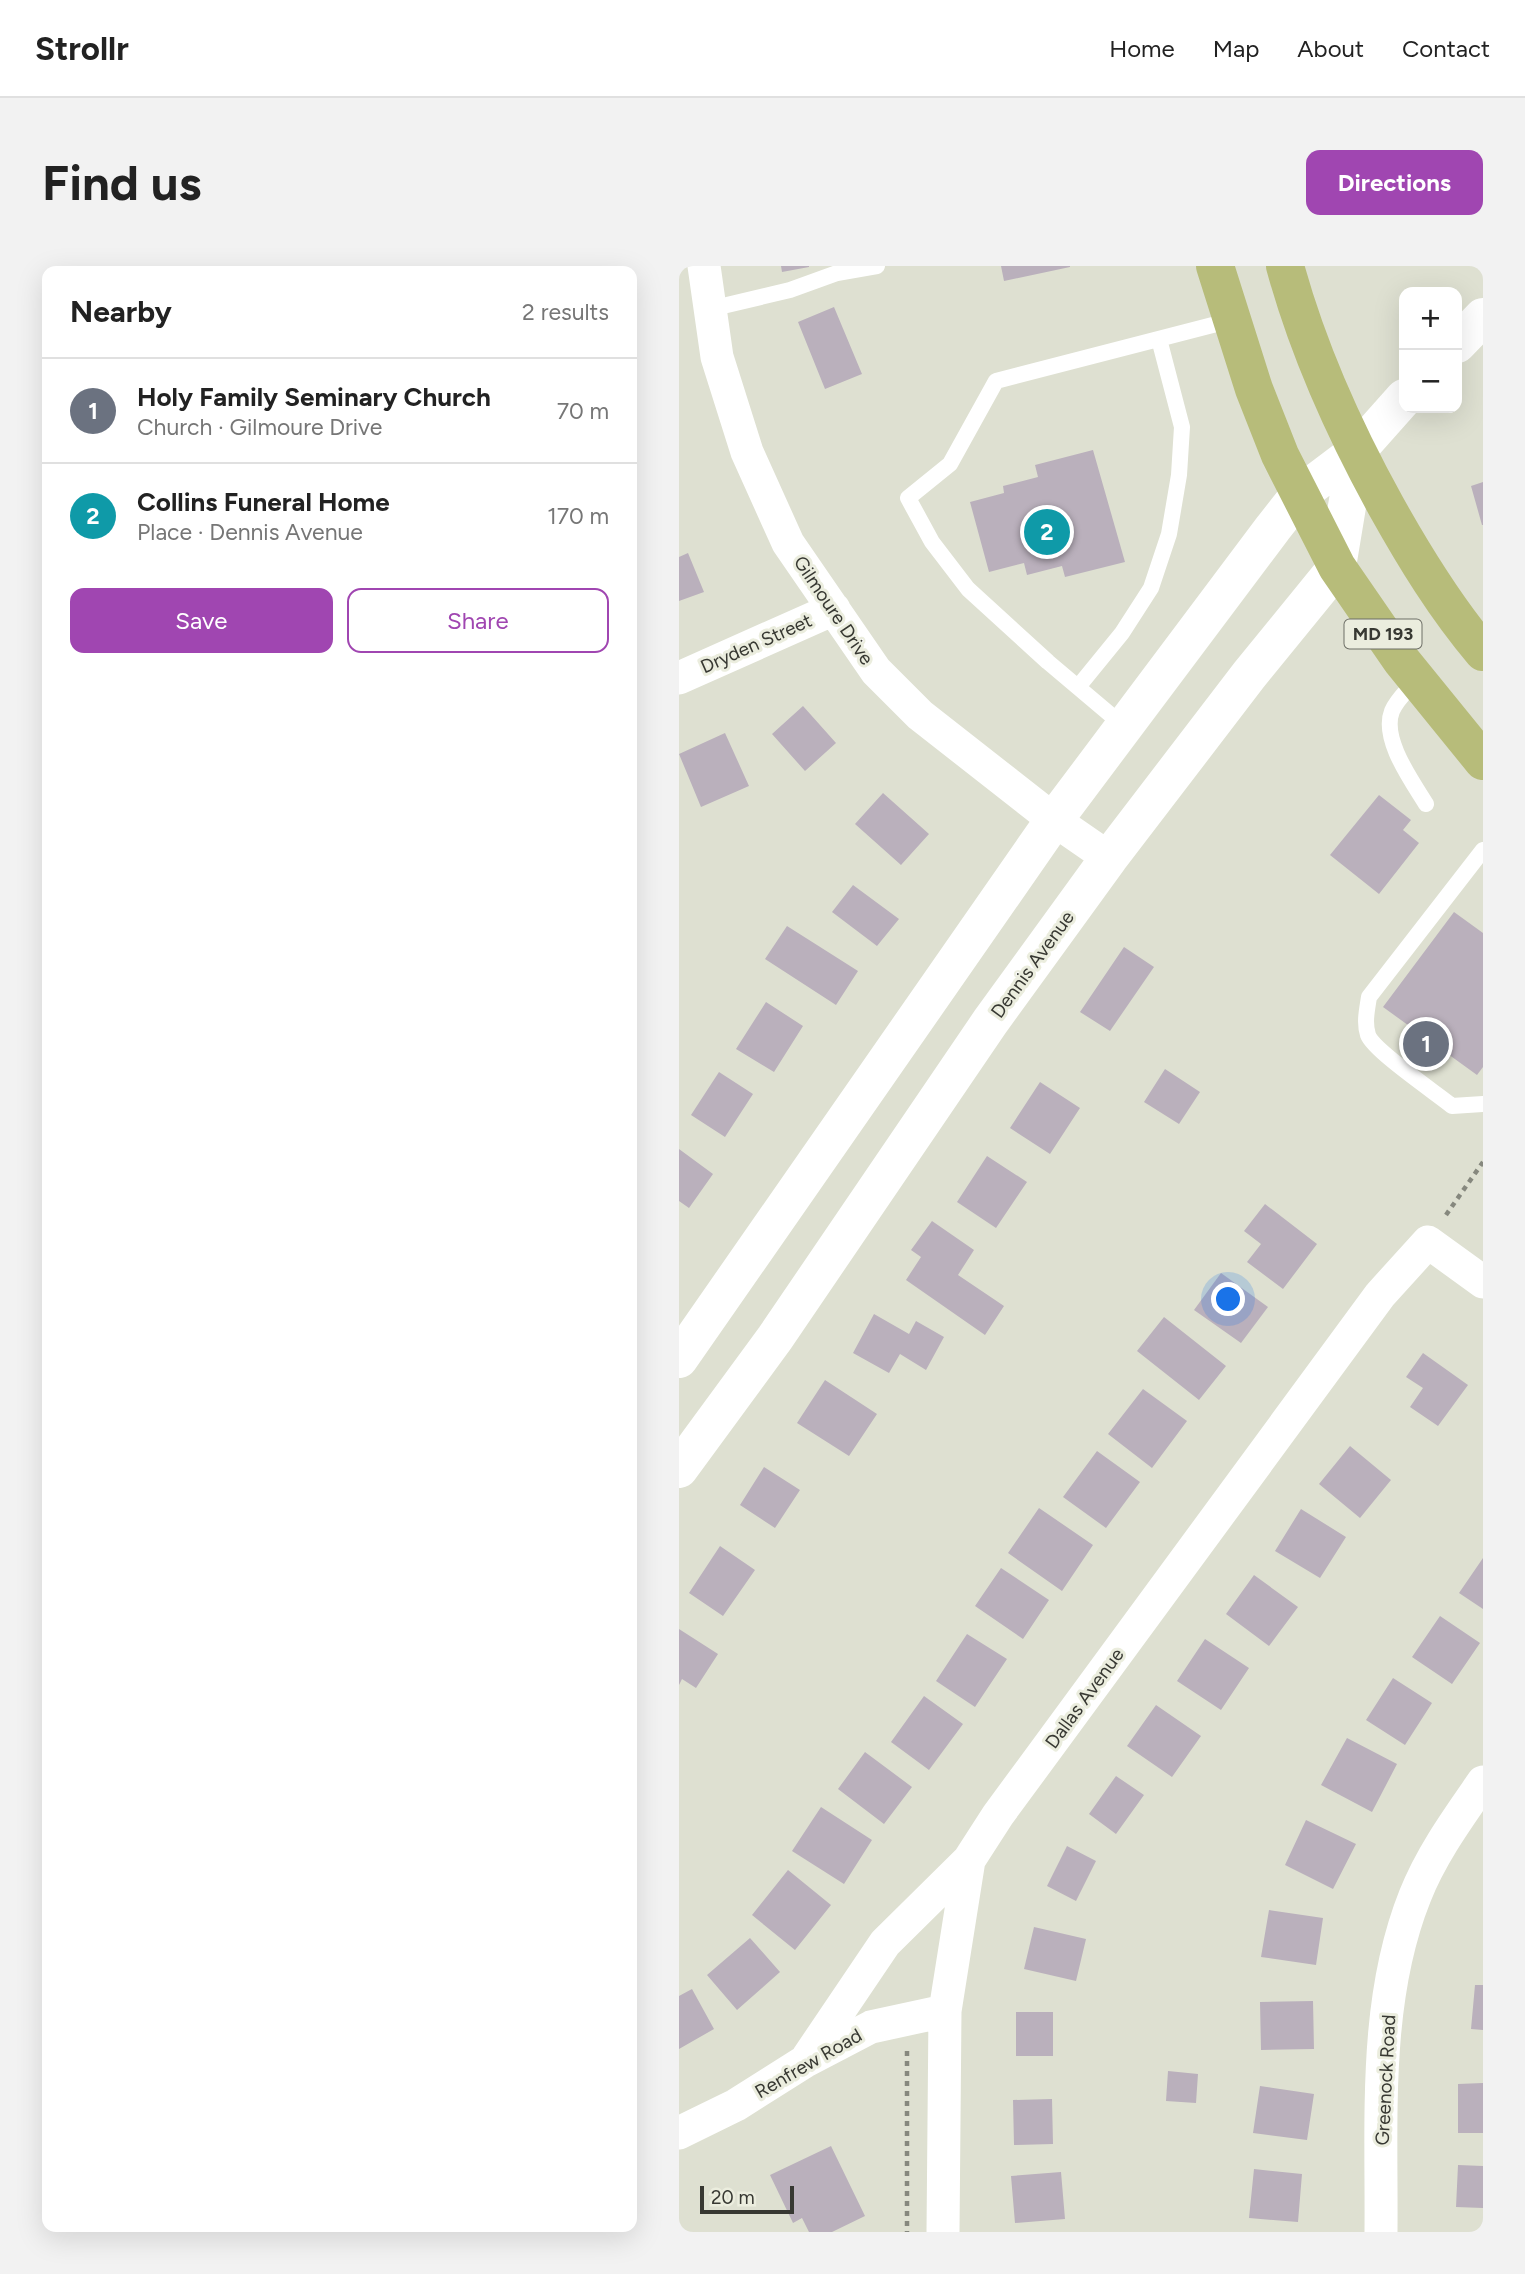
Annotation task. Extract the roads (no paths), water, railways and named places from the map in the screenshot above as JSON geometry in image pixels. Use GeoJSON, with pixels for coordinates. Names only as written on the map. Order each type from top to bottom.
{"type":"FeatureCollection","features":[{"type":"Feature","properties":{"kind":"main road","name":"MD 193"},"geometry":{"type":"LineString","coordinates":[[1215,266],[1254,389],[1299,495],[1337,566],[1401,660],[1483,761]]}},
{"type":"Feature","properties":{"kind":"main road"},"geometry":{"type":"LineString","coordinates":[[1285,266],[1332,400],[1356,452],[1416,560],[1458,622],[1483,652]]}},
{"type":"Feature","properties":{"kind":"street","name":"Gilmoure Drive"},"geometry":{"type":"LineString","coordinates":[[696,275],[710,309],[717,357],[747,452],[788,543],[876,671],[920,715],[1054,820],[1109,858]]}},
{"type":"Feature","properties":{"kind":"street"},"geometry":{"type":"LineString","coordinates":[[1462,339],[1483,317]]}},
{"type":"Feature","properties":{"kind":"street"},"geometry":{"type":"LineString","coordinates":[[679,1359],[1054,820],[1299,495],[1356,452],[1399,404]]}},
{"type":"Feature","properties":{"kind":"street","name":"Dennis Avenue"},"geometry":{"type":"LineString","coordinates":[[679,1469],[775,1338],[990,1022],[1109,858],[1249,675],[1337,566],[1356,452]]}},
{"type":"Feature","properties":{"kind":"street","name":"Dryden Street"},"geometry":{"type":"LineString","coordinates":[[679,677],[834,609]]}},
{"type":"Feature","properties":{"kind":"street","name":"Dallas Avenue"},"geometry":{"type":"LineString","coordinates":[[943,2232],[944,2011],[969,1860],[998,1815],[1380,1295],[1428,1242],[1483,1282]]}},
{"type":"Feature","properties":{"kind":"street","name":"Greenock Road"},"geometry":{"type":"LineString","coordinates":[[1381,2232],[1384,2036],[1395,1965],[1415,1895],[1449,1831],[1483,1782]]}},
{"type":"Feature","properties":{"kind":"street"},"geometry":{"type":"LineString","coordinates":[[804,2062],[885,1943],[969,1860]]}},
{"type":"Feature","properties":{"kind":"street","name":"Renfrew Road"},"geometry":{"type":"LineString","coordinates":[[679,2133],[736,2105],[804,2062],[870,2027],[944,2011]]}},
{"type":"Feature","properties":{"kind":"lane"},"geometry":{"type":"LineString","coordinates":[[710,309],[790,290],[837,273],[877,266]]}},
{"type":"Feature","properties":{"kind":"lane"},"geometry":{"type":"LineString","coordinates":[[1125,727],[968,589],[932,542],[908,498],[950,464],[996,381],[1232,320]]}},
{"type":"Feature","properties":{"kind":"lane"},"geometry":{"type":"LineString","coordinates":[[1078,687],[1122,632],[1151,587],[1169,534],[1179,475],[1182,428],[1159,339]]}},
{"type":"Feature","properties":{"kind":"lane"},"geometry":{"type":"LineString","coordinates":[[1416,680],[1392,711],[1389,724],[1402,765],[1426,804]]}},
{"type":"Feature","properties":{"kind":"lane"},"geometry":{"type":"LineString","coordinates":[[1483,850],[1369,997],[1366,1018],[1368,1037],[1452,1105],[1483,1104]]}},
{"type":"Feature","properties":{"kind":"place","name":"Collins Funeral Home"},"geometry":{"type":"Point","coordinates":[1047,532]}},
{"type":"Feature","properties":{"kind":"place","name":"Holy Family Seminary Church"},"geometry":{"type":"Point","coordinates":[1426,1044]}}]}
